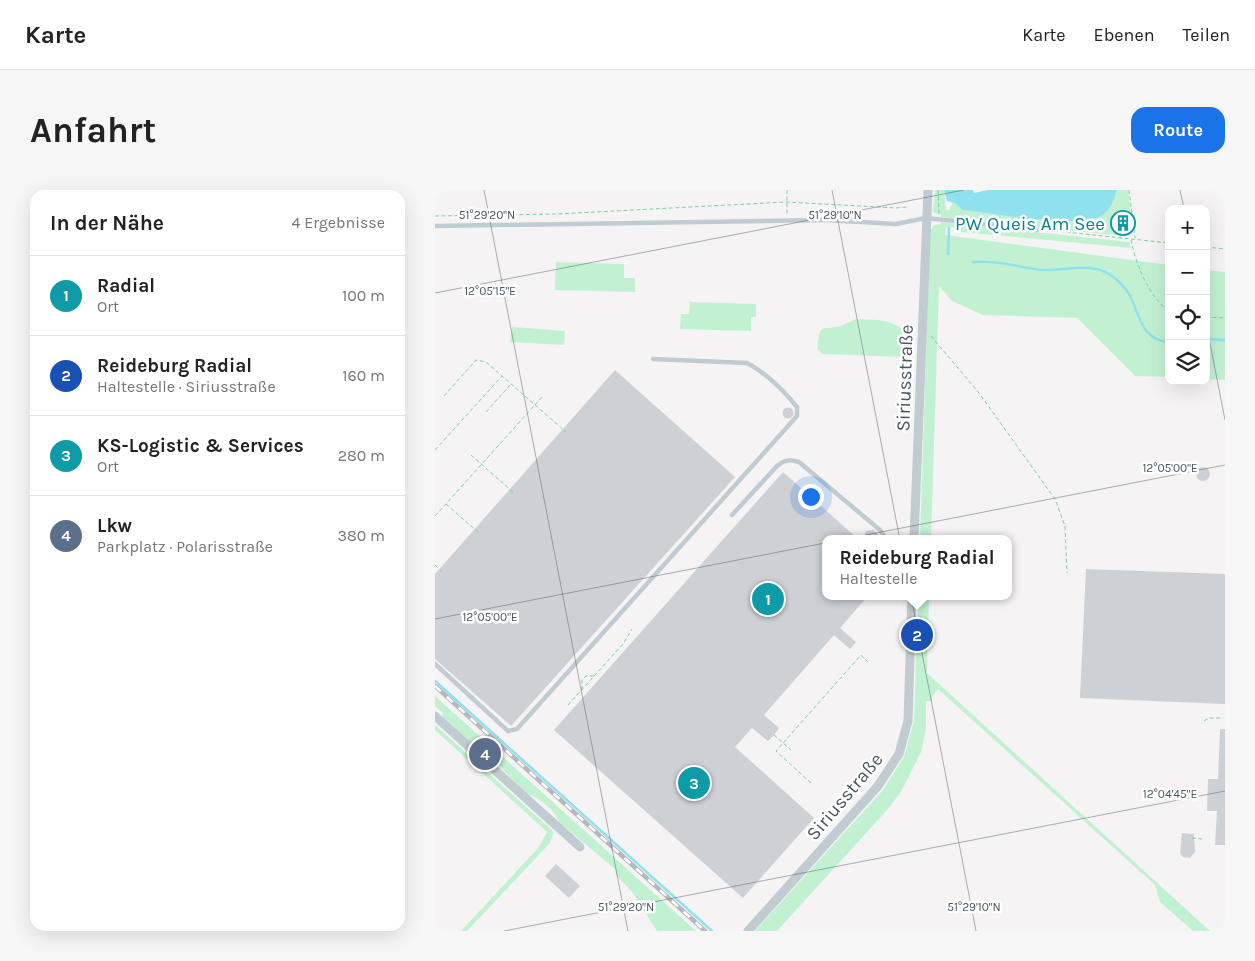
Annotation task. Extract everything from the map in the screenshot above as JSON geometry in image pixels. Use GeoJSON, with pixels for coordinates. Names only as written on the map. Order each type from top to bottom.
{"type":"FeatureCollection","features":[{"type":"Feature","properties":{"kind":"street","name":"Siriusstraße"},"geometry":{"type":"LineString","coordinates":[[914,535],[925,218],[928,190]]}},
{"type":"Feature","properties":{"kind":"street","name":"Siriusstraße"},"geometry":{"type":"LineString","coordinates":[[747,931],[878,786],[893,766],[903,742],[908,721],[912,600]]}},
{"type":"Feature","properties":{"kind":"street"},"geometry":{"type":"LineString","coordinates":[[435,716],[580,847]]}},
{"type":"Feature","properties":{"kind":"lane"},"geometry":{"type":"LineString","coordinates":[[435,226],[788,220],[896,224],[925,218],[1041,230]]}},
{"type":"Feature","properties":{"kind":"lane"},"geometry":{"type":"LineString","coordinates":[[435,664],[508,730],[517,729],[797,416],[797,407],[792,401],[757,368],[747,364],[653,359]]}},
{"type":"Feature","properties":{"kind":"lane"},"geometry":{"type":"LineString","coordinates":[[732,515],[777,466],[782,462],[793,460],[799,462],[880,530],[883,535]]}},
{"type":"Feature","properties":{"kind":"path"},"geometry":{"type":"LineString","coordinates":[[787,190],[788,220]]}},
{"type":"Feature","properties":{"kind":"path"},"geometry":{"type":"LineString","coordinates":[[938,190],[937,209],[939,220]]}},
{"type":"Feature","properties":{"kind":"path"},"geometry":{"type":"LineString","coordinates":[[1129,190],[1134,239]]}},
{"type":"Feature","properties":{"kind":"path"},"geometry":{"type":"LineString","coordinates":[[435,216],[557,214],[786,202],[907,207]]}},
{"type":"Feature","properties":{"kind":"path"},"geometry":{"type":"LineString","coordinates":[[1128,226],[1134,226]]}},
{"type":"Feature","properties":{"kind":"path"},"geometry":{"type":"LineString","coordinates":[[1041,230],[1165,243]]}},
{"type":"Feature","properties":{"kind":"path"},"geometry":{"type":"LineString","coordinates":[[1131,239],[1153,294],[1165,307]]}},
{"type":"Feature","properties":{"kind":"path"},"geometry":{"type":"LineString","coordinates":[[1210,247],[1225,249]]}},
{"type":"Feature","properties":{"kind":"path"},"geometry":{"type":"LineString","coordinates":[[1210,317],[1225,318]]}},
{"type":"Feature","properties":{"kind":"path"},"geometry":{"type":"LineString","coordinates":[[921,331],[935,340],[979,393],[1055,499],[1065,526],[1067,573]]}},
{"type":"Feature","properties":{"kind":"path"},"geometry":{"type":"LineString","coordinates":[[444,396],[476,360],[486,362],[566,432]]}},
{"type":"Feature","properties":{"kind":"path"},"geometry":{"type":"LineString","coordinates":[[435,450],[503,375]]}},
{"type":"Feature","properties":{"kind":"path"},"geometry":{"type":"LineString","coordinates":[[486,412],[511,383]]}},
{"type":"Feature","properties":{"kind":"path"},"geometry":{"type":"LineString","coordinates":[[435,516],[543,396]]}},
{"type":"Feature","properties":{"kind":"path"},"geometry":{"type":"LineString","coordinates":[[471,455],[514,492]]}},
{"type":"Feature","properties":{"kind":"path"},"geometry":{"type":"LineString","coordinates":[[446,504],[479,533]]}},
{"type":"Feature","properties":{"kind":"path"},"geometry":{"type":"LineString","coordinates":[[435,565],[442,572]]}},
{"type":"Feature","properties":{"kind":"path"},"geometry":{"type":"LineString","coordinates":[[568,705],[623,644],[632,629]]}},
{"type":"Feature","properties":{"kind":"path"},"geometry":{"type":"LineString","coordinates":[[623,644],[627,647]]}},
{"type":"Feature","properties":{"kind":"path"},"geometry":{"type":"LineString","coordinates":[[811,783],[776,751],[861,655],[868,662]]}},
{"type":"Feature","properties":{"kind":"path"},"geometry":{"type":"LineString","coordinates":[[601,669],[605,672]]}},
{"type":"Feature","properties":{"kind":"path"},"geometry":{"type":"LineString","coordinates":[[582,691],[583,680],[586,676],[595,676]]}},
{"type":"Feature","properties":{"kind":"path"},"geometry":{"type":"LineString","coordinates":[[1204,721],[1209,718],[1223,718]]}},
{"type":"Feature","properties":{"kind":"path"},"geometry":{"type":"LineString","coordinates":[[774,735],[791,750]]}},
{"type":"Feature","properties":{"kind":"path"},"geometry":{"type":"LineString","coordinates":[[1192,838],[1202,838]]}},
{"type":"Feature","properties":{"kind":"green space"},"geometry":{"type":"Polygon","coordinates":[[[935,190],[944,190],[946,210],[949,210],[953,202],[1025,215],[1084,221],[1093,219],[1101,214],[1114,198],[1117,190],[1128,190],[1133,231],[1130,235],[1123,236],[941,217],[941,215],[933,212],[935,190]],[[1112,214],[1112,227],[1131,228],[1129,214],[1112,214]]]}},
{"type":"Feature","properties":{"kind":"green space"},"geometry":{"type":"Polygon","coordinates":[[[941,222],[1129,242],[1131,248],[962,232],[953,227],[943,228],[946,228],[945,235],[1165,264],[1165,377],[1135,376],[1077,318],[983,315],[952,301],[939,286],[931,535],[920,535],[930,231],[934,225],[941,224],[941,222]]]}},
{"type":"Feature","properties":{"kind":"green space"},"geometry":{"type":"Polygon","coordinates":[[[556,262],[624,264],[624,278],[635,278],[635,292],[555,290],[556,262]]]}},
{"type":"Feature","properties":{"kind":"green space"},"geometry":{"type":"Polygon","coordinates":[[[1210,270],[1225,272],[1225,380],[1210,379],[1210,270]]]}},
{"type":"Feature","properties":{"kind":"green space"},"geometry":{"type":"Polygon","coordinates":[[[690,302],[756,304],[756,317],[751,317],[751,331],[680,329],[681,314],[689,314],[690,302]]]}},
{"type":"Feature","properties":{"kind":"green space"},"geometry":{"type":"Polygon","coordinates":[[[856,319],[889,322],[901,328],[906,333],[904,357],[823,354],[817,349],[822,329],[841,326],[856,319]]]}},
{"type":"Feature","properties":{"kind":"green space"},"geometry":{"type":"Polygon","coordinates":[[[512,327],[565,331],[564,345],[510,342],[512,327]]]}},
{"type":"Feature","properties":{"kind":"green space"},"geometry":{"type":"Polygon","coordinates":[[[918,600],[929,600],[927,673],[1210,931],[1193,931],[1160,902],[1155,885],[938,689],[932,697],[932,701],[926,701],[926,729],[921,752],[901,792],[887,810],[777,931],[755,931],[883,790],[904,757],[914,721],[918,600]]]}},
{"type":"Feature","properties":{"kind":"green space"},"geometry":{"type":"Polygon","coordinates":[[[435,696],[696,931],[657,931],[632,892],[616,875],[615,869],[559,822],[555,814],[546,805],[527,794],[482,749],[475,743],[470,742],[443,717],[442,712],[435,706],[435,696]]]}},
{"type":"Feature","properties":{"kind":"green space"},"geometry":{"type":"Polygon","coordinates":[[[435,725],[554,832],[550,843],[467,931],[461,931],[539,847],[547,832],[435,730],[435,725]]]}},
{"type":"Feature","properties":{"kind":"water"},"geometry":{"type":"Polygon","coordinates":[[[944,190],[973,190],[974,193],[988,190],[1117,190],[1112,204],[1101,216],[1089,220],[1055,221],[963,210],[955,203],[947,201],[944,190]]]}},
{"type":"Feature","properties":{"kind":"building"},"geometry":{"type":"Polygon","coordinates":[[[615,370],[735,477],[511,726],[435,659],[435,574],[615,370]]]}},
{"type":"Feature","properties":{"kind":"building"},"geometry":{"type":"Polygon","coordinates":[[[788,407],[794,413],[788,419],[782,413],[788,407]]]}},
{"type":"Feature","properties":{"kind":"building"},"geometry":{"type":"Polygon","coordinates":[[[1203,467],[1208,469],[1210,474],[1208,479],[1203,481],[1198,479],[1196,474],[1198,469],[1203,467]]]}},
{"type":"Feature","properties":{"kind":"building"},"geometry":{"type":"Polygon","coordinates":[[[783,472],[854,535],[822,535],[822,600],[864,600],[840,628],[856,642],[850,649],[834,635],[764,715],[779,728],[774,735],[768,741],[752,728],[735,747],[814,818],[743,898],[554,730],[783,472]]]}},
{"type":"Feature","properties":{"kind":"building"},"geometry":{"type":"Polygon","coordinates":[[[873,530],[878,535],[864,535],[866,531],[873,530]]]}},
{"type":"Feature","properties":{"kind":"building"},"geometry":{"type":"Polygon","coordinates":[[[1086,569],[1225,574],[1225,704],[1080,698],[1086,569]]]}},
{"type":"Feature","properties":{"kind":"building"},"geometry":{"type":"Polygon","coordinates":[[[1220,729],[1225,729],[1225,845],[1215,845],[1217,811],[1207,811],[1208,779],[1218,779],[1220,729]]]}},
{"type":"Feature","properties":{"kind":"building"},"geometry":{"type":"Polygon","coordinates":[[[1182,833],[1194,834],[1195,852],[1190,858],[1183,857],[1180,853],[1182,833]]]}},
{"type":"Feature","properties":{"kind":"building"},"geometry":{"type":"Polygon","coordinates":[[[556,864],[580,886],[569,898],[545,876],[556,864]]]}},
{"type":"Feature","properties":{"kind":"waterway"},"geometry":{"type":"LineString","coordinates":[[948,254],[949,228]]}},
{"type":"Feature","properties":{"kind":"waterway"},"geometry":{"type":"LineString","coordinates":[[973,262],[999,263],[1041,270],[1076,268],[1101,270],[1115,278],[1126,289],[1147,332],[1153,337],[1165,341]]}},
{"type":"Feature","properties":{"kind":"waterway"},"geometry":{"type":"LineString","coordinates":[[1210,339],[1225,340]]}},
{"type":"Feature","properties":{"kind":"waterway"},"geometry":{"type":"LineString","coordinates":[[435,681],[712,931]]}},
{"type":"Feature","properties":{"kind":"railway"},"geometry":{"type":"LineString","coordinates":[[435,686],[705,931]]}},
{"type":"Feature","properties":{"kind":"place","name":"PW Queis Am See"},"geometry":{"type":"Point","coordinates":[1123,223]}},
{"type":"Feature","properties":{"kind":"place","name":"Radial"},"geometry":{"type":"Point","coordinates":[768,599]}},
{"type":"Feature","properties":{"kind":"place","name":"Reideburg Radial"},"geometry":{"type":"Point","coordinates":[917,635]}},
{"type":"Feature","properties":{"kind":"place","name":"Lkw"},"geometry":{"type":"Point","coordinates":[485,754]}},
{"type":"Feature","properties":{"kind":"place","name":"KS-Logistic & Services"},"geometry":{"type":"Point","coordinates":[694,783]}}]}
